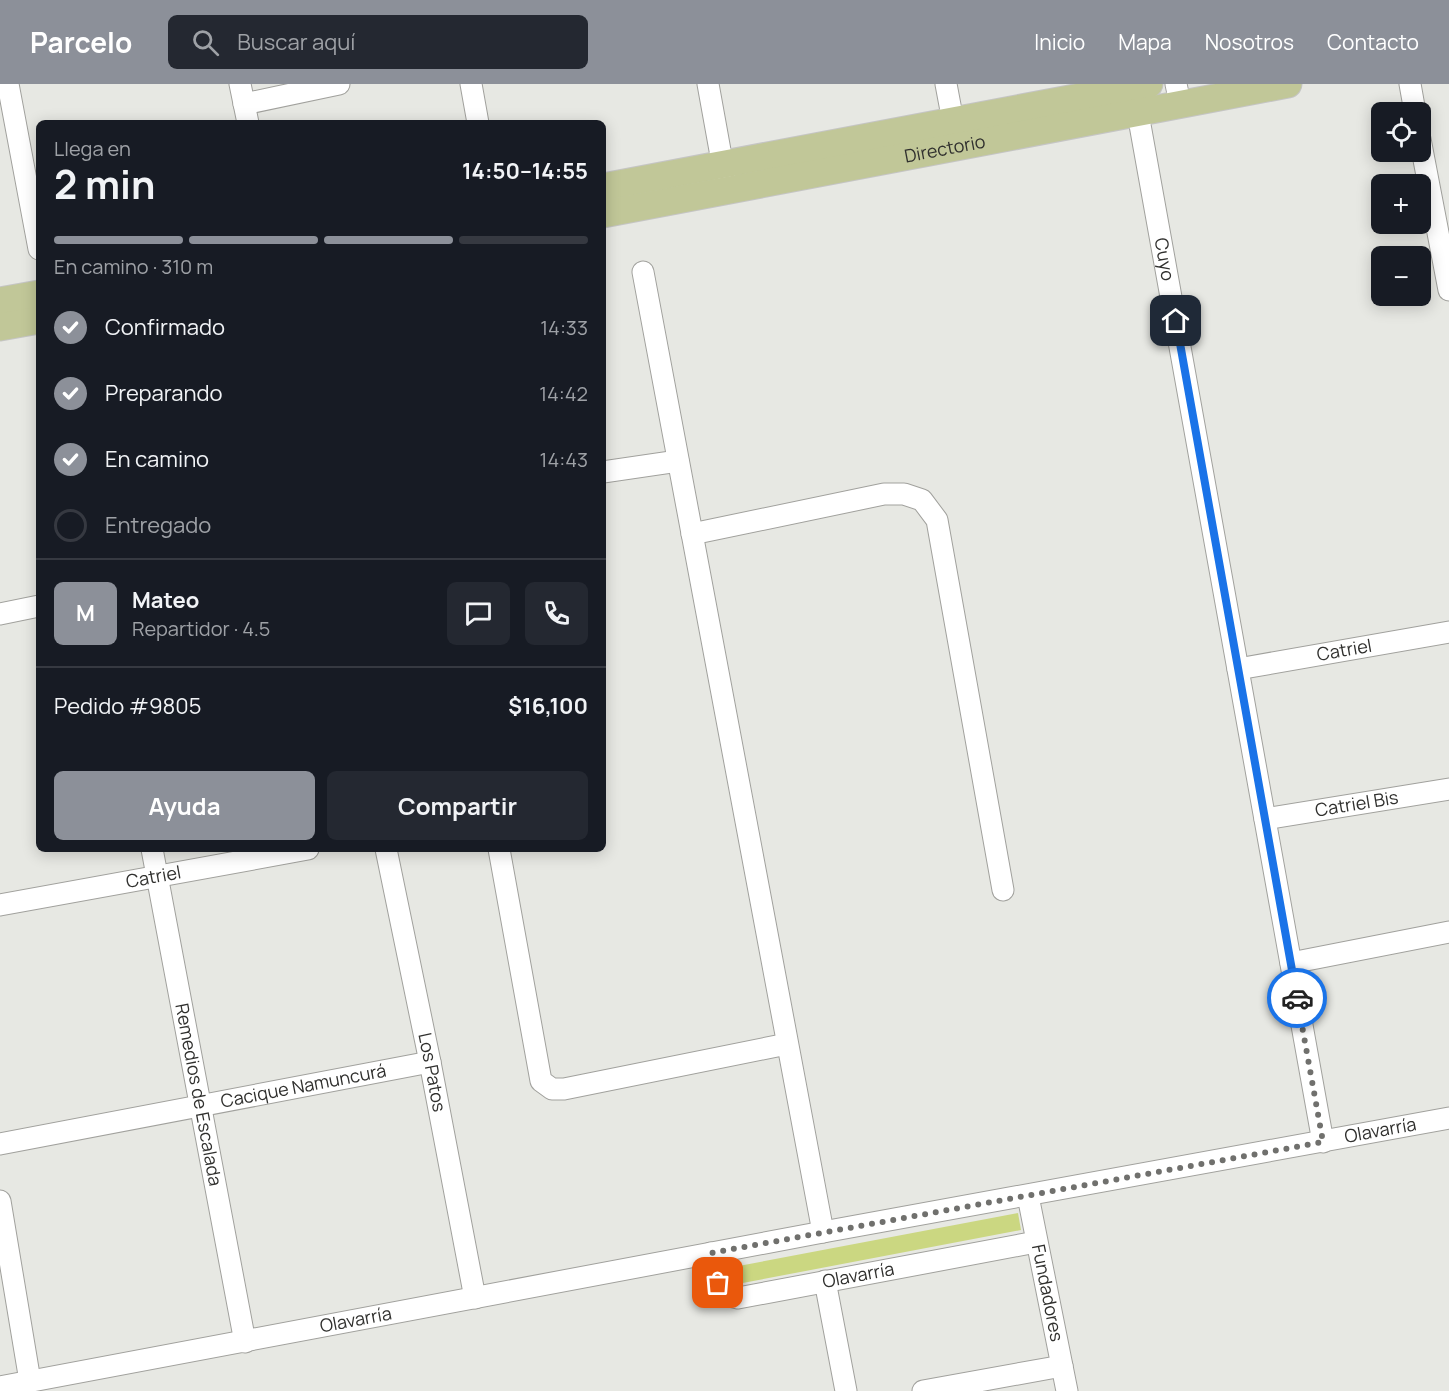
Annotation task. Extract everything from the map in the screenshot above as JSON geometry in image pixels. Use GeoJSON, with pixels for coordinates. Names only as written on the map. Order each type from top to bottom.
{"type":"FeatureCollection","features":[{"type":"Feature","properties":{"kind":"main road","name":"Directorio"},"geometry":{"type":"LineString","coordinates":[[606,187],[725,177],[955,134],[1140,95],[1178,94],[1288,84]]}},
{"type":"Feature","properties":{"kind":"main road","name":"Directorio"},"geometry":{"type":"LineString","coordinates":[[606,213],[725,177]]}},
{"type":"Feature","properties":{"kind":"main road"},"geometry":{"type":"LineString","coordinates":[[0,301],[36,295]]}},
{"type":"Feature","properties":{"kind":"main road"},"geometry":{"type":"LineString","coordinates":[[0,327],[36,321]]}},
{"type":"Feature","properties":{"kind":"street"},"geometry":{"type":"LineString","coordinates":[[8,84],[36,233]]}},
{"type":"Feature","properties":{"kind":"street"},"geometry":{"type":"LineString","coordinates":[[244,104],[339,84]]}},
{"type":"Feature","properties":{"kind":"street"},"geometry":{"type":"LineString","coordinates":[[471,84],[477,120]]}},
{"type":"Feature","properties":{"kind":"street"},"geometry":{"type":"LineString","coordinates":[[708,84],[725,177]]}},
{"type":"Feature","properties":{"kind":"street"},"geometry":{"type":"LineString","coordinates":[[946,84],[955,134]]}},
{"type":"Feature","properties":{"kind":"street"},"geometry":{"type":"LineString","coordinates":[[1410,84],[1413,102]]}},
{"type":"Feature","properties":{"kind":"street","name":"Cuyo"},"geometry":{"type":"LineString","coordinates":[[1140,95],[1238,669],[1323,1142]]}},
{"type":"Feature","properties":{"kind":"street"},"geometry":{"type":"LineString","coordinates":[[1428,162],[1441,200],[1449,290]]}},
{"type":"Feature","properties":{"kind":"street"},"geometry":{"type":"LineString","coordinates":[[643,272],[823,1232]]}},
{"type":"Feature","properties":{"kind":"street"},"geometry":{"type":"LineString","coordinates":[[606,472],[678,461]]}},
{"type":"Feature","properties":{"kind":"street"},"geometry":{"type":"LineString","coordinates":[[692,534],[884,494],[904,494],[922,500],[937,520],[1003,890]]}},
{"type":"Feature","properties":{"kind":"street"},"geometry":{"type":"LineString","coordinates":[[0,614],[36,607]]}},
{"type":"Feature","properties":{"kind":"street","name":"Catriel"},"geometry":{"type":"LineString","coordinates":[[1238,669],[1449,632]]}},
{"type":"Feature","properties":{"kind":"street","name":"Catriel Bis"},"geometry":{"type":"LineString","coordinates":[[1265,819],[1449,789]]}},
{"type":"Feature","properties":{"kind":"street","name":"Remedios de Escalada"},"geometry":{"type":"LineString","coordinates":[[153,852],[245,1342]]}},
{"type":"Feature","properties":{"kind":"street","name":"Catriel"},"geometry":{"type":"LineString","coordinates":[[0,905],[286,852]]}},
{"type":"Feature","properties":{"kind":"street","name":"Los Patos"},"geometry":{"type":"LineString","coordinates":[[387,852],[475,1298]]}},
{"type":"Feature","properties":{"kind":"street"},"geometry":{"type":"LineString","coordinates":[[500,852],[541,1081],[552,1089],[564,1089],[787,1044]]}},
{"type":"Feature","properties":{"kind":"street"},"geometry":{"type":"LineString","coordinates":[[1291,963],[1449,932]]}},
{"type":"Feature","properties":{"kind":"street","name":"Cacique Namuncurá"},"geometry":{"type":"LineString","coordinates":[[0,1144],[430,1062]]}},
{"type":"Feature","properties":{"kind":"street","name":"Olavarría"},"geometry":{"type":"LineString","coordinates":[[0,1387],[823,1232],[1449,1118]]}},
{"type":"Feature","properties":{"kind":"street","name":"Fundadores"},"geometry":{"type":"LineString","coordinates":[[1028,1196],[1067,1391]]}},
{"type":"Feature","properties":{"kind":"street"},"geometry":{"type":"LineString","coordinates":[[0,1202],[30,1381]]}},
{"type":"Feature","properties":{"kind":"street","name":"Olavarría"},"geometry":{"type":"LineString","coordinates":[[711,1253],[718,1283],[726,1295],[738,1298],[1036,1242]]}},
{"type":"Feature","properties":{"kind":"street"},"geometry":{"type":"LineString","coordinates":[[825,1281],[846,1391]]}},
{"type":"Feature","properties":{"kind":"street"},"geometry":{"type":"LineString","coordinates":[[923,1391],[1062,1366]]}},
{"type":"Feature","properties":{"kind":"green space"},"geometry":{"type":"Polygon","coordinates":[[[1018,1213],[1021,1230],[732,1285],[728,1268],[1018,1213]]]}},
{"type":"Feature","properties":{"kind":"way so far"},"geometry":{"type":"LineString","coordinates":[[718,1283],[711,1253],[1323,1142],[1297,998]]}},
{"type":"Feature","properties":{"kind":"route"},"geometry":{"type":"LineString","coordinates":[[1176,321],[1297,998]]}}]}
